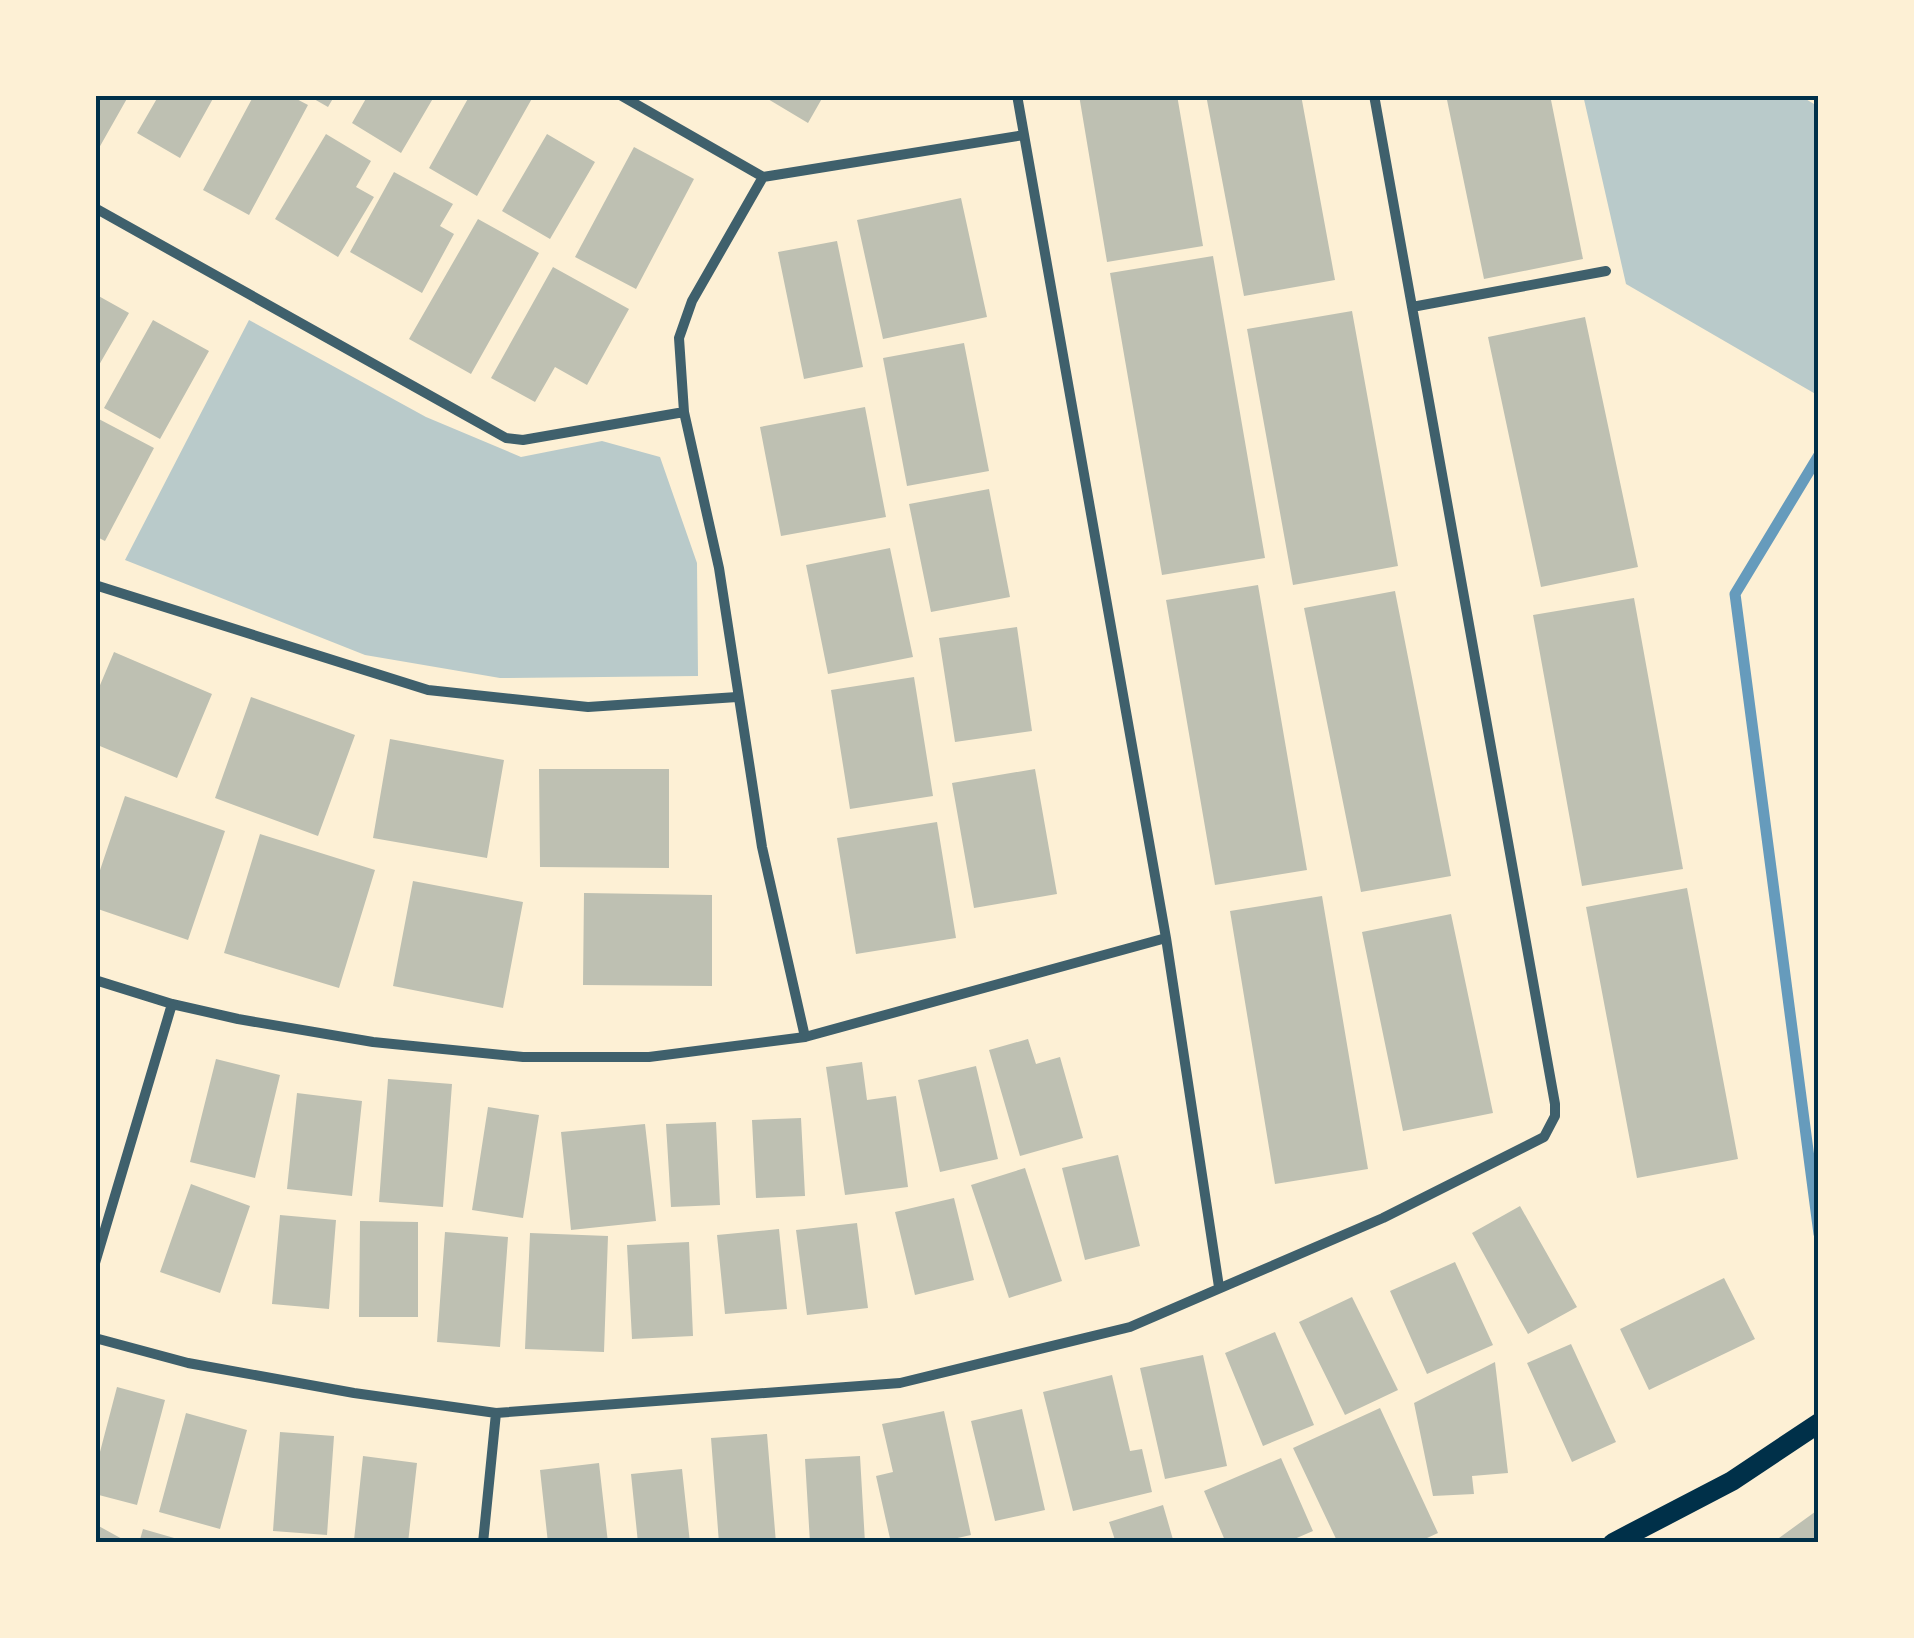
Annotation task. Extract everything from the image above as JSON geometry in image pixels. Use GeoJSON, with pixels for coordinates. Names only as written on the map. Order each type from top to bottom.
{"type":"FeatureCollection","features":[{"type":"Feature","properties":{"kind":"main road"},"geometry":{"type":"LineString","coordinates":[[1613,1543],[1732,1480],[1819,1424]]}},
{"type":"Feature","properties":{"kind":"street"},"geometry":{"type":"LineString","coordinates":[[620,95],[763,177],[1024,134]]}},
{"type":"Feature","properties":{"kind":"street"},"geometry":{"type":"LineString","coordinates":[[1017,95],[1166,938],[1219,1286]]}},
{"type":"Feature","properties":{"kind":"street"},"geometry":{"type":"LineString","coordinates":[[95,1338],[188,1363],[354,1393],[496,1412],[900,1382],[999,1362],[1130,1327],[1383,1218],[1544,1137],[1555,1116],[1374,95]]}},
{"type":"Feature","properties":{"kind":"street"},"geometry":{"type":"LineString","coordinates":[[763,177],[692,300],[678,338],[684,412],[719,568],[762,846],[805,1036]]}},
{"type":"Feature","properties":{"kind":"street"},"geometry":{"type":"LineString","coordinates":[[95,208],[506,438],[522,440],[684,412]]}},
{"type":"Feature","properties":{"kind":"street"},"geometry":{"type":"LineString","coordinates":[[1412,307],[1606,271]]}},
{"type":"Feature","properties":{"kind":"street"},"geometry":{"type":"LineString","coordinates":[[95,585],[428,690],[588,708],[737,697]]}},
{"type":"Feature","properties":{"kind":"street"},"geometry":{"type":"LineString","coordinates":[[95,980],[238,1019],[373,1042],[523,1058],[649,1058],[805,1036],[1166,938]]}},
{"type":"Feature","properties":{"kind":"street"},"geometry":{"type":"LineString","coordinates":[[95,1264],[172,1004]]}},
{"type":"Feature","properties":{"kind":"street"},"geometry":{"type":"LineString","coordinates":[[483,1543],[496,1412]]}},
{"type":"Feature","properties":{"kind":"shaded area"},"geometry":{"type":"Polygon","coordinates":[[[1583,95],[1799,95],[1819,107],[1819,396],[1626,284],[1583,95]]]}},
{"type":"Feature","properties":{"kind":"shaded area"},"geometry":{"type":"Polygon","coordinates":[[[249,320],[426,417],[521,457],[602,441],[660,457],[697,563],[698,676],[500,678],[365,655],[125,560],[249,320]]]}},
{"type":"Feature","properties":{"kind":"building"},"geometry":{"type":"Polygon","coordinates":[[[95,95],[129,95],[99,148],[95,146],[95,95]]]}},
{"type":"Feature","properties":{"kind":"building"},"geometry":{"type":"Polygon","coordinates":[[[159,95],[215,95],[180,158],[137,133],[159,95]]]}},
{"type":"Feature","properties":{"kind":"building"},"geometry":{"type":"Polygon","coordinates":[[[254,95],[289,95],[308,105],[249,215],[203,190],[254,95]]]}},
{"type":"Feature","properties":{"kind":"building"},"geometry":{"type":"Polygon","coordinates":[[[307,95],[335,95],[328,107],[307,95]]]}},
{"type":"Feature","properties":{"kind":"building"},"geometry":{"type":"Polygon","coordinates":[[[368,95],[435,95],[401,153],[352,123],[368,95]]]}},
{"type":"Feature","properties":{"kind":"building"},"geometry":{"type":"Polygon","coordinates":[[[470,95],[534,95],[477,196],[429,168],[470,95]]]}},
{"type":"Feature","properties":{"kind":"building"},"geometry":{"type":"Polygon","coordinates":[[[761,95],[824,95],[808,123],[761,95]]]}},
{"type":"Feature","properties":{"kind":"building"},"geometry":{"type":"Polygon","coordinates":[[[1079,95],[1177,95],[1203,246],[1107,262],[1079,95]]]}},
{"type":"Feature","properties":{"kind":"building"},"geometry":{"type":"Polygon","coordinates":[[[1206,95],[1301,95],[1335,280],[1244,296],[1206,95]]]}},
{"type":"Feature","properties":{"kind":"building"},"geometry":{"type":"Polygon","coordinates":[[[1446,95],[1550,95],[1583,259],[1484,279],[1446,95]]]}},
{"type":"Feature","properties":{"kind":"building"},"geometry":{"type":"Polygon","coordinates":[[[326,134],[371,161],[356,187],[374,197],[338,257],[275,219],[326,134]]]}},
{"type":"Feature","properties":{"kind":"building"},"geometry":{"type":"Polygon","coordinates":[[[547,134],[595,162],[550,239],[502,211],[547,134]]]}},
{"type":"Feature","properties":{"kind":"building"},"geometry":{"type":"Polygon","coordinates":[[[634,147],[694,179],[636,289],[575,257],[634,147]]]}},
{"type":"Feature","properties":{"kind":"building"},"geometry":{"type":"Polygon","coordinates":[[[394,172],[453,204],[440,226],[454,234],[422,293],[350,252],[394,172]]]}},
{"type":"Feature","properties":{"kind":"building"},"geometry":{"type":"Polygon","coordinates":[[[961,198],[987,317],[883,339],[857,220],[961,198]]]}},
{"type":"Feature","properties":{"kind":"building"},"geometry":{"type":"Polygon","coordinates":[[[478,219],[539,253],[471,374],[409,339],[478,219]]]}},
{"type":"Feature","properties":{"kind":"building"},"geometry":{"type":"Polygon","coordinates":[[[837,241],[863,367],[804,379],[778,252],[837,241]]]}},
{"type":"Feature","properties":{"kind":"building"},"geometry":{"type":"Polygon","coordinates":[[[1213,256],[1265,558],[1162,575],[1110,273],[1213,256]]]}},
{"type":"Feature","properties":{"kind":"building"},"geometry":{"type":"Polygon","coordinates":[[[553,267],[629,309],[587,385],[555,367],[535,402],[491,378],[553,267]]]}},
{"type":"Feature","properties":{"kind":"building"},"geometry":{"type":"Polygon","coordinates":[[[95,294],[129,313],[95,372],[95,294]]]}},
{"type":"Feature","properties":{"kind":"building"},"geometry":{"type":"Polygon","coordinates":[[[1352,311],[1398,566],[1293,585],[1247,329],[1352,311]]]}},
{"type":"Feature","properties":{"kind":"building"},"geometry":{"type":"Polygon","coordinates":[[[1585,317],[1638,567],[1541,587],[1488,337],[1585,317]]]}},
{"type":"Feature","properties":{"kind":"building"},"geometry":{"type":"Polygon","coordinates":[[[153,320],[209,351],[160,439],[104,408],[153,320]]]}},
{"type":"Feature","properties":{"kind":"building"},"geometry":{"type":"Polygon","coordinates":[[[964,343],[989,471],[907,486],[883,358],[964,343]]]}},
{"type":"Feature","properties":{"kind":"building"},"geometry":{"type":"Polygon","coordinates":[[[865,407],[886,517],[781,536],[760,427],[865,407]]]}},
{"type":"Feature","properties":{"kind":"building"},"geometry":{"type":"Polygon","coordinates":[[[95,417],[154,448],[105,541],[95,536],[95,417]]]}},
{"type":"Feature","properties":{"kind":"building"},"geometry":{"type":"Polygon","coordinates":[[[989,489],[1010,597],[931,612],[909,504],[989,489]]]}},
{"type":"Feature","properties":{"kind":"building"},"geometry":{"type":"Polygon","coordinates":[[[890,548],[913,657],[828,674],[806,565],[890,548]]]}},
{"type":"Feature","properties":{"kind":"building"},"geometry":{"type":"Polygon","coordinates":[[[1258,585],[1307,870],[1215,885],[1166,600],[1258,585]]]}},
{"type":"Feature","properties":{"kind":"building"},"geometry":{"type":"Polygon","coordinates":[[[1395,591],[1451,876],[1361,892],[1304,608],[1395,591]]]}},
{"type":"Feature","properties":{"kind":"building"},"geometry":{"type":"Polygon","coordinates":[[[1634,598],[1683,869],[1582,886],[1533,615],[1634,598]]]}},
{"type":"Feature","properties":{"kind":"building"},"geometry":{"type":"Polygon","coordinates":[[[1017,627],[1032,731],[955,742],[939,638],[1017,627]]]}},
{"type":"Feature","properties":{"kind":"building"},"geometry":{"type":"Polygon","coordinates":[[[114,652],[212,694],[177,778],[95,744],[95,697],[114,652]]]}},
{"type":"Feature","properties":{"kind":"building"},"geometry":{"type":"Polygon","coordinates":[[[914,677],[933,796],[850,809],[831,690],[914,677]]]}},
{"type":"Feature","properties":{"kind":"building"},"geometry":{"type":"Polygon","coordinates":[[[251,697],[355,735],[318,836],[215,798],[251,697]]]}},
{"type":"Feature","properties":{"kind":"building"},"geometry":{"type":"Polygon","coordinates":[[[390,739],[504,760],[487,858],[373,838],[390,739]]]}},
{"type":"Feature","properties":{"kind":"building"},"geometry":{"type":"Polygon","coordinates":[[[539,769],[669,769],[669,868],[540,867],[539,769]]]}},
{"type":"Feature","properties":{"kind":"building"},"geometry":{"type":"Polygon","coordinates":[[[1035,769],[1057,894],[974,908],[952,783],[1035,769]]]}},
{"type":"Feature","properties":{"kind":"building"},"geometry":{"type":"Polygon","coordinates":[[[125,796],[225,831],[188,940],[95,908],[95,885],[125,796]]]}},
{"type":"Feature","properties":{"kind":"building"},"geometry":{"type":"Polygon","coordinates":[[[937,822],[956,938],[856,954],[837,838],[937,822]]]}},
{"type":"Feature","properties":{"kind":"building"},"geometry":{"type":"Polygon","coordinates":[[[260,834],[375,870],[339,988],[224,953],[260,834]]]}},
{"type":"Feature","properties":{"kind":"building"},"geometry":{"type":"Polygon","coordinates":[[[413,881],[523,902],[503,1008],[393,986],[413,881]]]}},
{"type":"Feature","properties":{"kind":"building"},"geometry":{"type":"Polygon","coordinates":[[[1687,888],[1738,1159],[1637,1178],[1586,907],[1687,888]]]}},
{"type":"Feature","properties":{"kind":"building"},"geometry":{"type":"Polygon","coordinates":[[[584,893],[712,895],[712,986],[583,985],[584,893]]]}},
{"type":"Feature","properties":{"kind":"building"},"geometry":{"type":"Polygon","coordinates":[[[1322,896],[1368,1169],[1275,1184],[1230,911],[1322,896]]]}},
{"type":"Feature","properties":{"kind":"building"},"geometry":{"type":"Polygon","coordinates":[[[1451,914],[1493,1113],[1403,1131],[1362,932],[1451,914]]]}},
{"type":"Feature","properties":{"kind":"building"},"geometry":{"type":"Polygon","coordinates":[[[1028,1039],[1036,1064],[1060,1057],[1083,1138],[1020,1156],[989,1050],[1028,1039]]]}},
{"type":"Feature","properties":{"kind":"building"},"geometry":{"type":"Polygon","coordinates":[[[216,1059],[280,1075],[255,1178],[190,1162],[216,1059]]]}},
{"type":"Feature","properties":{"kind":"building"},"geometry":{"type":"Polygon","coordinates":[[[862,1062],[867,1100],[896,1096],[908,1187],[845,1195],[826,1067],[862,1062]]]}},
{"type":"Feature","properties":{"kind":"building"},"geometry":{"type":"Polygon","coordinates":[[[976,1066],[998,1159],[940,1172],[918,1080],[976,1066]]]}},
{"type":"Feature","properties":{"kind":"building"},"geometry":{"type":"Polygon","coordinates":[[[388,1079],[452,1084],[443,1207],[379,1202],[388,1079]]]}},
{"type":"Feature","properties":{"kind":"building"},"geometry":{"type":"Polygon","coordinates":[[[297,1093],[362,1101],[352,1196],[287,1189],[297,1093]]]}},
{"type":"Feature","properties":{"kind":"building"},"geometry":{"type":"Polygon","coordinates":[[[488,1107],[539,1115],[523,1218],[472,1210],[488,1107]]]}},
{"type":"Feature","properties":{"kind":"building"},"geometry":{"type":"Polygon","coordinates":[[[801,1118],[805,1196],[756,1198],[752,1120],[801,1118]]]}},
{"type":"Feature","properties":{"kind":"building"},"geometry":{"type":"Polygon","coordinates":[[[716,1122],[720,1205],[671,1207],[666,1124],[716,1122]]]}},
{"type":"Feature","properties":{"kind":"building"},"geometry":{"type":"Polygon","coordinates":[[[645,1124],[656,1221],[571,1230],[561,1132],[645,1124]]]}},
{"type":"Feature","properties":{"kind":"building"},"geometry":{"type":"Polygon","coordinates":[[[1118,1155],[1140,1246],[1085,1260],[1062,1168],[1118,1155]]]}},
{"type":"Feature","properties":{"kind":"building"},"geometry":{"type":"Polygon","coordinates":[[[1025,1168],[1062,1281],[1009,1298],[971,1185],[1025,1168]]]}},
{"type":"Feature","properties":{"kind":"building"},"geometry":{"type":"Polygon","coordinates":[[[191,1184],[250,1206],[220,1293],[160,1272],[191,1184]]]}},
{"type":"Feature","properties":{"kind":"building"},"geometry":{"type":"Polygon","coordinates":[[[954,1198],[974,1280],[915,1295],[895,1212],[954,1198]]]}},
{"type":"Feature","properties":{"kind":"building"},"geometry":{"type":"Polygon","coordinates":[[[1520,1206],[1577,1307],[1528,1334],[1472,1233],[1520,1206]]]}},
{"type":"Feature","properties":{"kind":"building"},"geometry":{"type":"Polygon","coordinates":[[[280,1215],[336,1220],[329,1309],[272,1304],[280,1215]]]}},
{"type":"Feature","properties":{"kind":"building"},"geometry":{"type":"Polygon","coordinates":[[[360,1221],[418,1222],[418,1317],[359,1317],[360,1221]]]}},
{"type":"Feature","properties":{"kind":"building"},"geometry":{"type":"Polygon","coordinates":[[[857,1223],[868,1308],[807,1315],[796,1230],[857,1223]]]}},
{"type":"Feature","properties":{"kind":"building"},"geometry":{"type":"Polygon","coordinates":[[[779,1229],[787,1309],[725,1314],[717,1235],[779,1229]]]}},
{"type":"Feature","properties":{"kind":"building"},"geometry":{"type":"Polygon","coordinates":[[[445,1232],[508,1237],[500,1347],[437,1342],[445,1232]]]}},
{"type":"Feature","properties":{"kind":"building"},"geometry":{"type":"Polygon","coordinates":[[[530,1233],[608,1236],[604,1352],[525,1349],[530,1233]]]}},
{"type":"Feature","properties":{"kind":"building"},"geometry":{"type":"Polygon","coordinates":[[[689,1242],[693,1336],[632,1339],[627,1245],[689,1242]]]}},
{"type":"Feature","properties":{"kind":"building"},"geometry":{"type":"Polygon","coordinates":[[[1455,1262],[1493,1345],[1427,1374],[1390,1291],[1455,1262]]]}},
{"type":"Feature","properties":{"kind":"building"},"geometry":{"type":"Polygon","coordinates":[[[1724,1278],[1755,1339],[1649,1390],[1620,1329],[1724,1278]]]}},
{"type":"Feature","properties":{"kind":"building"},"geometry":{"type":"Polygon","coordinates":[[[1352,1297],[1398,1390],[1345,1415],[1299,1322],[1352,1297]]]}},
{"type":"Feature","properties":{"kind":"building"},"geometry":{"type":"Polygon","coordinates":[[[1275,1332],[1314,1425],[1263,1446],[1225,1353],[1275,1332]]]}},
{"type":"Feature","properties":{"kind":"building"},"geometry":{"type":"Polygon","coordinates":[[[1571,1344],[1616,1442],[1572,1462],[1527,1363],[1571,1344]]]}},
{"type":"Feature","properties":{"kind":"building"},"geometry":{"type":"Polygon","coordinates":[[[1203,1355],[1227,1466],[1165,1479],[1140,1368],[1203,1355]]]}},
{"type":"Feature","properties":{"kind":"building"},"geometry":{"type":"Polygon","coordinates":[[[1495,1362],[1508,1473],[1472,1476],[1474,1494],[1433,1496],[1414,1403],[1495,1362]]]}},
{"type":"Feature","properties":{"kind":"building"},"geometry":{"type":"Polygon","coordinates":[[[1112,1375],[1130,1451],[1142,1449],[1152,1492],[1073,1511],[1043,1392],[1112,1375]]]}},
{"type":"Feature","properties":{"kind":"building"},"geometry":{"type":"Polygon","coordinates":[[[117,1387],[165,1400],[137,1505],[95,1494],[95,1471],[117,1387]]]}},
{"type":"Feature","properties":{"kind":"building"},"geometry":{"type":"Polygon","coordinates":[[[1380,1408],[1438,1533],[1416,1543],[1338,1543],[1293,1448],[1380,1408]]]}},
{"type":"Feature","properties":{"kind":"building"},"geometry":{"type":"Polygon","coordinates":[[[1022,1409],[1045,1510],[995,1521],[971,1421],[1022,1409]]]}},
{"type":"Feature","properties":{"kind":"building"},"geometry":{"type":"Polygon","coordinates":[[[944,1411],[971,1535],[935,1543],[891,1543],[876,1476],[893,1472],[882,1424],[944,1411]]]}},
{"type":"Feature","properties":{"kind":"building"},"geometry":{"type":"Polygon","coordinates":[[[186,1413],[247,1430],[220,1529],[159,1512],[186,1413]]]}},
{"type":"Feature","properties":{"kind":"building"},"geometry":{"type":"Polygon","coordinates":[[[280,1432],[334,1436],[327,1535],[273,1531],[280,1432]]]}},
{"type":"Feature","properties":{"kind":"building"},"geometry":{"type":"Polygon","coordinates":[[[767,1434],[776,1543],[719,1543],[711,1438],[767,1434]]]}},
{"type":"Feature","properties":{"kind":"building"},"geometry":{"type":"Polygon","coordinates":[[[363,1456],[417,1463],[408,1543],[354,1540],[363,1456]]]}},
{"type":"Feature","properties":{"kind":"building"},"geometry":{"type":"Polygon","coordinates":[[[860,1456],[865,1543],[810,1543],[805,1459],[860,1456]]]}},
{"type":"Feature","properties":{"kind":"building"},"geometry":{"type":"Polygon","coordinates":[[[1281,1458],[1313,1531],[1285,1543],[1226,1543],[1204,1491],[1281,1458]]]}},
{"type":"Feature","properties":{"kind":"building"},"geometry":{"type":"Polygon","coordinates":[[[599,1463],[608,1543],[548,1543],[540,1470],[599,1463]]]}},
{"type":"Feature","properties":{"kind":"building"},"geometry":{"type":"Polygon","coordinates":[[[682,1469],[690,1543],[638,1543],[631,1474],[682,1469]]]}},
{"type":"Feature","properties":{"kind":"building"},"geometry":{"type":"Polygon","coordinates":[[[1163,1505],[1174,1543],[1116,1543],[1109,1522],[1163,1505]]]}},
{"type":"Feature","properties":{"kind":"building"},"geometry":{"type":"Polygon","coordinates":[[[1819,1509],[1819,1543],[1772,1543],[1819,1509]]]}},
{"type":"Feature","properties":{"kind":"building"},"geometry":{"type":"Polygon","coordinates":[[[95,1524],[124,1540],[123,1543],[95,1543],[95,1524]]]}},
{"type":"Feature","properties":{"kind":"building"},"geometry":{"type":"Polygon","coordinates":[[[143,1529],[188,1542],[139,1543],[143,1529]]]}},
{"type":"Feature","properties":{"kind":"waterway"},"geometry":{"type":"LineString","coordinates":[[1819,455],[1735,594],[1819,1234]]}}]}
